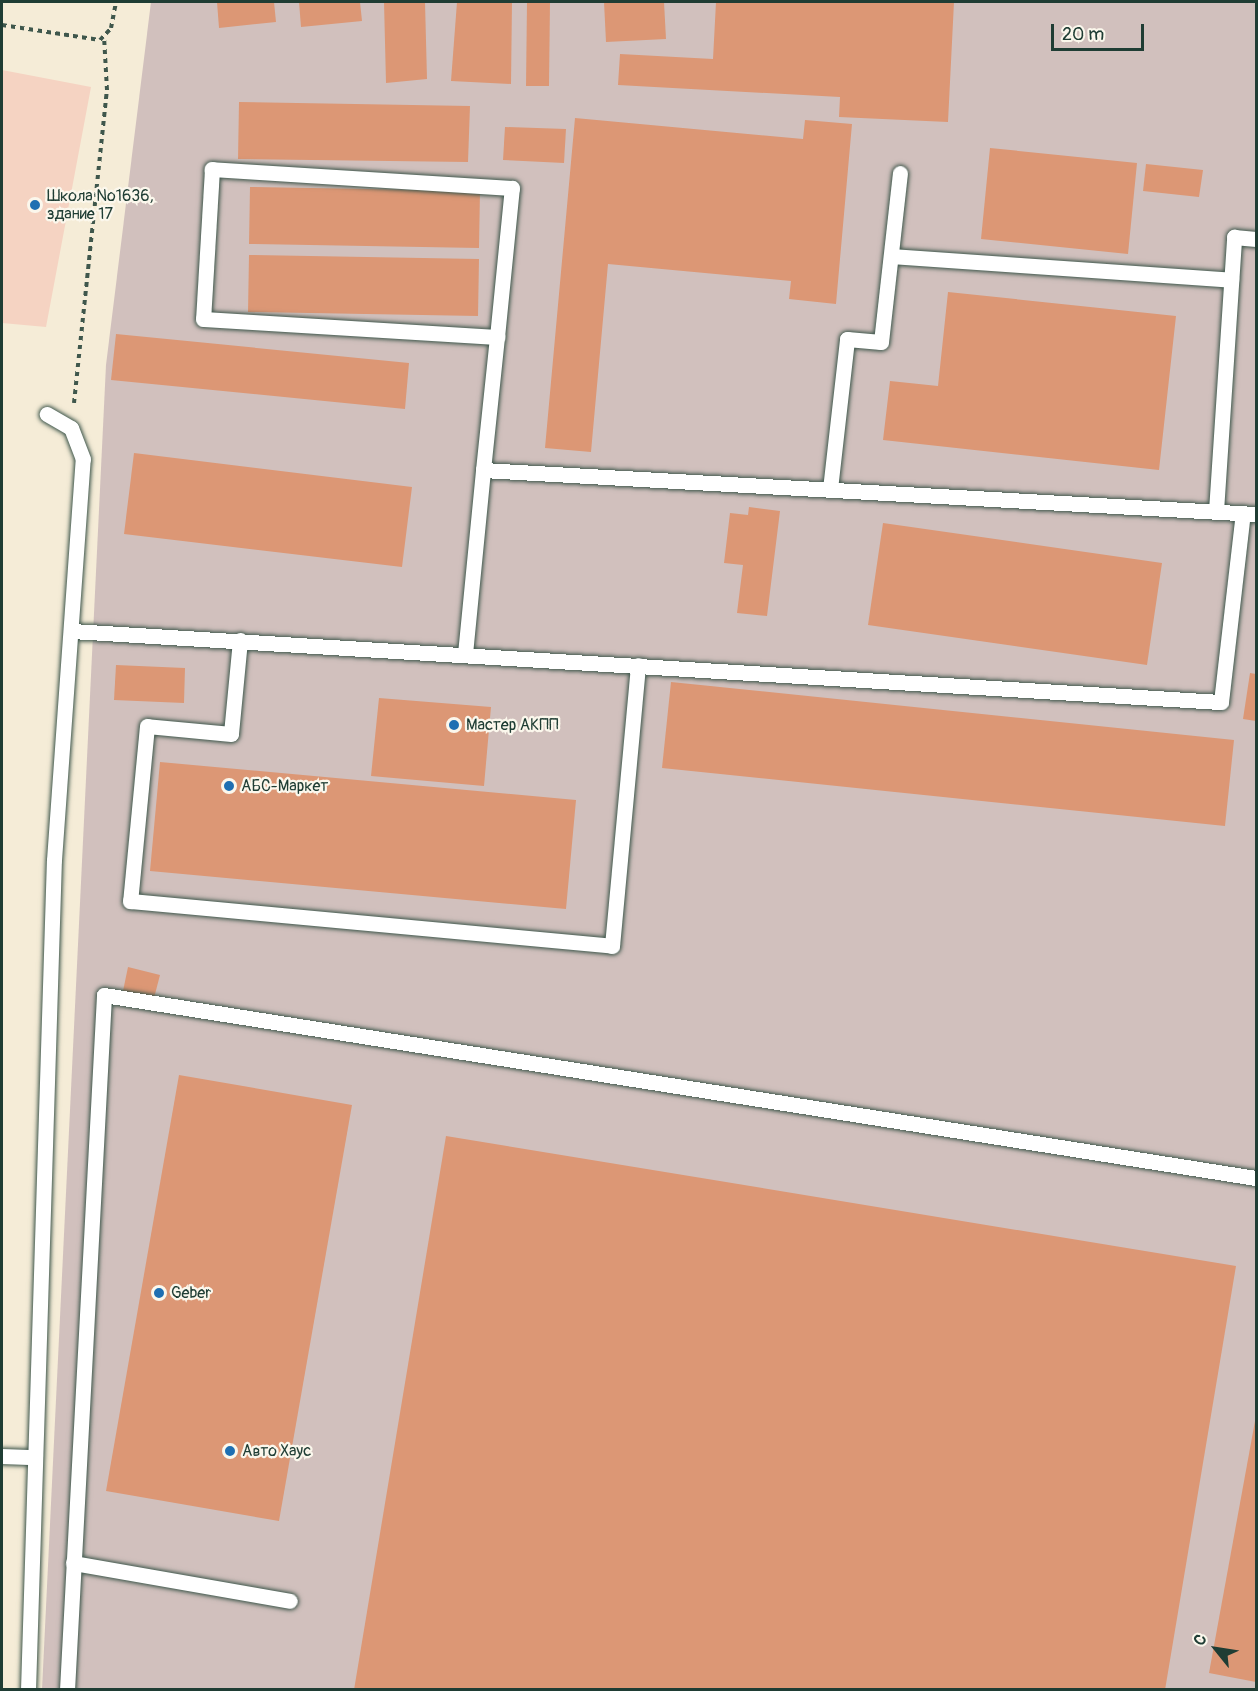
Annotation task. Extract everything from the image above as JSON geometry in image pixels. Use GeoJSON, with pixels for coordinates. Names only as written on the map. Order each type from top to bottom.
{"type":"FeatureCollection","features":[{"type":"Feature","properties":{"kind":"lane"},"geometry":{"type":"LineString","coordinates":[[465,654],[483,470],[497,337],[512,188],[212,169],[202,319],[497,337]]}},
{"type":"Feature","properties":{"kind":"lane"},"geometry":{"type":"LineString","coordinates":[[830,489],[847,339],[881,342],[900,173]]}},
{"type":"Feature","properties":{"kind":"lane"},"geometry":{"type":"LineString","coordinates":[[1216,511],[1234,237],[1257,239]]}},
{"type":"Feature","properties":{"kind":"lane"},"geometry":{"type":"LineString","coordinates":[[891,256],[1231,280]]}},
{"type":"Feature","properties":{"kind":"lane"},"geometry":{"type":"LineString","coordinates":[[28,1689],[54,860],[83,459],[71,428],[47,414]]}},
{"type":"Feature","properties":{"kind":"lane"},"geometry":{"type":"LineString","coordinates":[[72,631],[1221,702],[1250,513],[483,470]]}},
{"type":"Feature","properties":{"kind":"lane"},"geometry":{"type":"LineString","coordinates":[[240,640],[231,734],[147,726],[130,901],[612,946],[638,665]]}},
{"type":"Feature","properties":{"kind":"lane"},"geometry":{"type":"LineString","coordinates":[[67,1689],[104,995],[1257,1178]]}},
{"type":"Feature","properties":{"kind":"lane"},"geometry":{"type":"LineString","coordinates":[[2,1456],[35,1457]]}},
{"type":"Feature","properties":{"kind":"lane"},"geometry":{"type":"LineString","coordinates":[[74,1563],[290,1600]]}},
{"type":"Feature","properties":{"kind":"path"},"geometry":{"type":"LineString","coordinates":[[71,428],[107,90],[105,37],[116,2]]}},
{"type":"Feature","properties":{"kind":"path"},"geometry":{"type":"LineString","coordinates":[[2,25],[92,41],[105,37]]}},
{"type":"Feature","properties":{"kind":"shaded area"},"geometry":{"type":"Polygon","coordinates":[[[151,2],[1256,2],[1256,1689],[42,1690],[106,365],[151,2]]]}},
{"type":"Feature","properties":{"kind":"shaded area","name":"Школа №1636, здание 17"},"geometry":{"type":"Polygon","coordinates":[[[2,70],[91,87],[46,327],[2,323],[2,70]]]}},
{"type":"Feature","properties":{"kind":"building"},"geometry":{"type":"Polygon","coordinates":[[[217,2],[274,2],[276,22],[219,28],[217,2]]]}},
{"type":"Feature","properties":{"kind":"building"},"geometry":{"type":"Polygon","coordinates":[[[299,2],[360,2],[362,21],[301,27],[299,2]]]}},
{"type":"Feature","properties":{"kind":"building"},"geometry":{"type":"Polygon","coordinates":[[[384,2],[425,2],[427,79],[386,83],[384,2]]]}},
{"type":"Feature","properties":{"kind":"building"},"geometry":{"type":"Polygon","coordinates":[[[457,2],[512,2],[511,84],[451,81],[457,2]]]}},
{"type":"Feature","properties":{"kind":"building"},"geometry":{"type":"Polygon","coordinates":[[[527,2],[550,2],[549,86],[526,86],[527,2]]]}},
{"type":"Feature","properties":{"kind":"building"},"geometry":{"type":"Polygon","coordinates":[[[604,2],[664,2],[666,39],[606,42],[604,2]]]}},
{"type":"Feature","properties":{"kind":"building"},"geometry":{"type":"Polygon","coordinates":[[[716,2],[954,2],[948,122],[839,117],[840,97],[618,85],[620,54],[713,59],[716,2]]]}},
{"type":"Feature","properties":{"kind":"building"},"geometry":{"type":"Polygon","coordinates":[[[239,102],[470,106],[468,162],[238,159],[239,102]]]}},
{"type":"Feature","properties":{"kind":"building"},"geometry":{"type":"Polygon","coordinates":[[[575,118],[803,139],[805,120],[852,124],[836,304],[789,299],[791,281],[608,264],[591,452],[545,448],[575,118]]]}},
{"type":"Feature","properties":{"kind":"building"},"geometry":{"type":"Polygon","coordinates":[[[505,127],[566,129],[564,163],[503,160],[505,127]]]}},
{"type":"Feature","properties":{"kind":"building"},"geometry":{"type":"Polygon","coordinates":[[[990,148],[1137,163],[1128,254],[981,239],[990,148]]]}},
{"type":"Feature","properties":{"kind":"building"},"geometry":{"type":"Polygon","coordinates":[[[1146,164],[1203,170],[1199,197],[1143,191],[1146,164]]]}},
{"type":"Feature","properties":{"kind":"building"},"geometry":{"type":"Polygon","coordinates":[[[250,187],[480,191],[479,248],[249,244],[250,187]]]}},
{"type":"Feature","properties":{"kind":"building"},"geometry":{"type":"Polygon","coordinates":[[[249,255],[479,259],[478,316],[248,312],[249,255]]]}},
{"type":"Feature","properties":{"kind":"building"},"geometry":{"type":"Polygon","coordinates":[[[948,292],[1176,316],[1159,470],[883,440],[890,381],[938,386],[948,292]]]}},
{"type":"Feature","properties":{"kind":"building"},"geometry":{"type":"Polygon","coordinates":[[[116,334],[409,363],[405,409],[111,380],[116,334]]]}},
{"type":"Feature","properties":{"kind":"building"},"geometry":{"type":"Polygon","coordinates":[[[134,453],[412,487],[402,567],[124,534],[134,453]]]}},
{"type":"Feature","properties":{"kind":"building"},"geometry":{"type":"Polygon","coordinates":[[[749,507],[780,511],[767,616],[737,613],[743,565],[724,563],[730,513],[748,515],[749,507]]]}},
{"type":"Feature","properties":{"kind":"building"},"geometry":{"type":"Polygon","coordinates":[[[883,523],[1162,563],[1147,665],[868,625],[883,523]]]}},
{"type":"Feature","properties":{"kind":"building"},"geometry":{"type":"Polygon","coordinates":[[[116,665],[185,668],[184,703],[114,700],[116,665]]]}},
{"type":"Feature","properties":{"kind":"building"},"geometry":{"type":"Polygon","coordinates":[[[1250,673],[1256,674],[1256,721],[1243,719],[1250,673]]]}},
{"type":"Feature","properties":{"kind":"building"},"geometry":{"type":"Polygon","coordinates":[[[671,682],[1234,740],[1225,826],[662,768],[671,682]]]}},
{"type":"Feature","properties":{"kind":"building"},"geometry":{"type":"Polygon","coordinates":[[[379,698],[491,707],[484,786],[371,776],[379,698]]]}},
{"type":"Feature","properties":{"kind":"building"},"geometry":{"type":"Polygon","coordinates":[[[160,762],[576,800],[566,909],[150,871],[160,762]]]}},
{"type":"Feature","properties":{"kind":"building"},"geometry":{"type":"Polygon","coordinates":[[[128,967],[160,975],[154,998],[123,991],[128,967]]]}},
{"type":"Feature","properties":{"kind":"building"},"geometry":{"type":"Polygon","coordinates":[[[179,1075],[352,1105],[279,1521],[106,1491],[179,1075]]]}},
{"type":"Feature","properties":{"kind":"building"},"geometry":{"type":"Polygon","coordinates":[[[446,1136],[1236,1266],[1165,1690],[354,1690],[446,1136]]]}},
{"type":"Feature","properties":{"kind":"building"},"geometry":{"type":"Polygon","coordinates":[[[1256,1421],[1256,1682],[1209,1673],[1256,1421]]]}},
{"type":"Feature","properties":{"kind":"place","name":"Школа №1636, здание 17"},"geometry":{"type":"Point","coordinates":[35,205]}},
{"type":"Feature","properties":{"kind":"place","name":"Мастер АКПП"},"geometry":{"type":"Point","coordinates":[454,725]}},
{"type":"Feature","properties":{"kind":"place","name":"АБС-Маркет"},"geometry":{"type":"Point","coordinates":[229,786]}},
{"type":"Feature","properties":{"kind":"place","name":"Geber"},"geometry":{"type":"Point","coordinates":[159,1293]}},
{"type":"Feature","properties":{"kind":"place","name":"Авто Хаус"},"geometry":{"type":"Point","coordinates":[230,1451]}}]}
